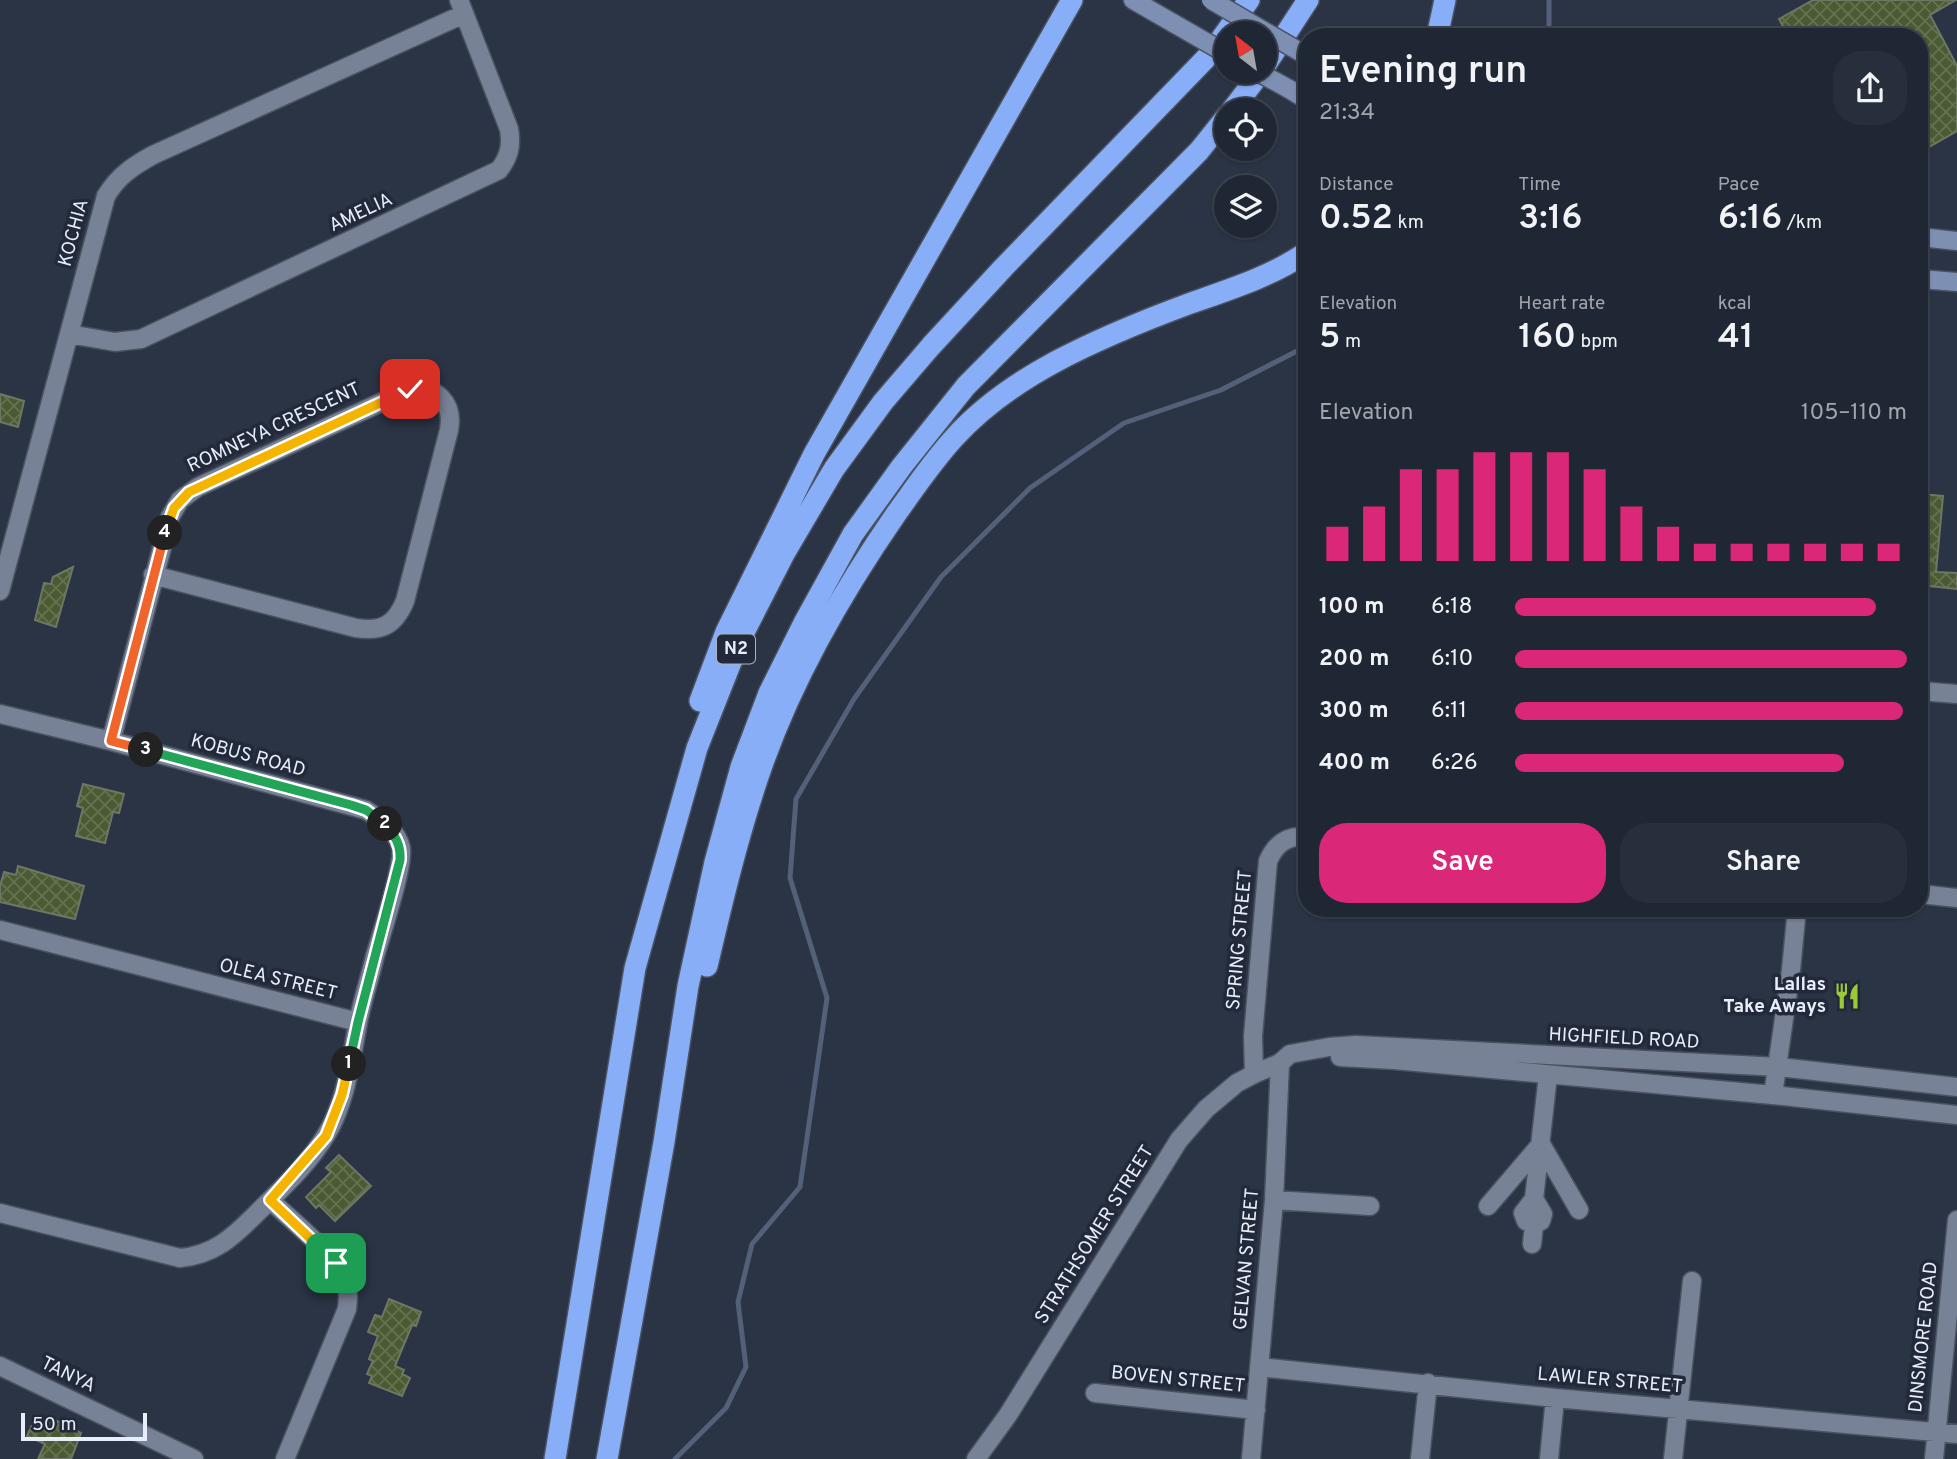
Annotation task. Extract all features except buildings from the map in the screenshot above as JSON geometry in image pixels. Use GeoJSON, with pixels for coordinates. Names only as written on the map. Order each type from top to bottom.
{"type":"FeatureCollection","features":[{"type":"Feature","properties":{"kind":"highway"},"geometry":{"type":"LineString","coordinates":[[635,968],[662,834],[687,738],[726,632],[814,454],[1072,0]]}},
{"type":"Feature","properties":{"kind":"highway","name":"N2"},"geometry":{"type":"LineString","coordinates":[[555,1459],[635,968],[697,748],[739,642],[784,554],[834,469],[883,402],[931,346],[1210,53],[1249,0]]}},
{"type":"Feature","properties":{"kind":"highway"},"geometry":{"type":"LineString","coordinates":[[1278,46],[1308,0]]}},
{"type":"Feature","properties":{"kind":"highway"},"geometry":{"type":"LineString","coordinates":[[1439,28],[1445,0]]}},
{"type":"Feature","properties":{"kind":"highway","name":"N2"},"geometry":{"type":"LineString","coordinates":[[607,1459],[664,1142],[688,986],[715,862],[741,767],[764,705],[805,621],[853,534],[902,466],[966,386],[1214,132]]}},
{"type":"Feature","properties":{"kind":"highway"},"geometry":{"type":"LineString","coordinates":[[664,1142],[731,863],[759,774],[788,704],[829,622],[873,547],[918,483],[953,439],[985,408],[1055,362],[1167,312],[1285,267],[1298,258]]}},
{"type":"Feature","properties":{"kind":"main road"},"geometry":{"type":"LineString","coordinates":[[1133,0],[1214,47]]}},
{"type":"Feature","properties":{"kind":"main road"},"geometry":{"type":"LineString","coordinates":[[1212,0],[1298,51]]}},
{"type":"Feature","properties":{"kind":"main road"},"geometry":{"type":"LineString","coordinates":[[1278,83],[1298,94]]}},
{"type":"Feature","properties":{"kind":"main road"},"geometry":{"type":"LineString","coordinates":[[1928,238],[1957,241]]}},
{"type":"Feature","properties":{"kind":"main road"},"geometry":{"type":"LineString","coordinates":[[1928,280],[1957,282]]}},
{"type":"Feature","properties":{"kind":"street","name":"KOCHIA"},"geometry":{"type":"LineString","coordinates":[[0,591],[106,197],[115,180],[153,155],[461,7]]}},
{"type":"Feature","properties":{"kind":"street","name":"AMELIA"},"geometry":{"type":"LineString","coordinates":[[69,334],[115,342],[141,339],[499,170],[507,159],[510,148],[509,129],[461,7]]}},
{"type":"Feature","properties":{"kind":"street","name":"ROMNEYA CRESCENT"},"geometry":{"type":"LineString","coordinates":[[111,741],[153,575],[174,508],[189,492],[410,389],[430,389],[437,393],[450,410],[449,430],[405,601],[398,616],[389,624],[379,629],[356,628],[153,575]]}},
{"type":"Feature","properties":{"kind":"street"},"geometry":{"type":"LineString","coordinates":[[1928,692],[1957,694]]}},
{"type":"Feature","properties":{"kind":"street","name":"KOBUS ROAD"},"geometry":{"type":"LineString","coordinates":[[0,714],[366,810],[386,824],[395,835]]}},
{"type":"Feature","properties":{"kind":"street","name":"OLEA STREET"},"geometry":{"type":"LineString","coordinates":[[0,930],[358,1022],[400,860],[401,849],[395,835]]}},
{"type":"Feature","properties":{"kind":"street","name":"SPRING STREET"},"geometry":{"type":"LineString","coordinates":[[1254,1074],[1254,1022],[1268,861],[1272,851],[1288,838],[1298,837]]}},
{"type":"Feature","properties":{"kind":"street"},"geometry":{"type":"LineString","coordinates":[[1928,895],[1957,898]]}},
{"type":"Feature","properties":{"kind":"street"},"geometry":{"type":"LineString","coordinates":[[1773,1095],[1779,1067],[1796,917]]}},
{"type":"Feature","properties":{"kind":"street"},"geometry":{"type":"LineString","coordinates":[[0,1213],[180,1258],[202,1254],[226,1243],[318,1147],[332,1124],[342,1095],[358,1022]]}},
{"type":"Feature","properties":{"kind":"street","name":"HIGHFIELD ROAD"},"geometry":{"type":"LineString","coordinates":[[1287,1060],[1329,1047],[1356,1045],[1779,1067],[1957,1087]]}},
{"type":"Feature","properties":{"kind":"street"},"geometry":{"type":"LineString","coordinates":[[1287,1060],[1357,1057],[1773,1095],[1957,1115]]}},
{"type":"Feature","properties":{"kind":"street","name":"STRATHSOMER STREET"},"geometry":{"type":"LineString","coordinates":[[976,1459],[1008,1415],[1179,1140],[1206,1109],[1237,1083],[1287,1060]]}},
{"type":"Feature","properties":{"kind":"street","name":"GELVAN STREET"},"geometry":{"type":"LineString","coordinates":[[1251,1459],[1287,1060]]}},
{"type":"Feature","properties":{"kind":"street"},"geometry":{"type":"LineString","coordinates":[[1532,1244],[1534,1225],[1526,1221],[1523,1213],[1534,1199],[1548,1076]]}},
{"type":"Feature","properties":{"kind":"street"},"geometry":{"type":"LineString","coordinates":[[1488,1206],[1541,1144]]}},
{"type":"Feature","properties":{"kind":"street"},"geometry":{"type":"LineString","coordinates":[[1541,1144],[1579,1209]]}},
{"type":"Feature","properties":{"kind":"street"},"geometry":{"type":"LineString","coordinates":[[270,1200],[336,1263],[347,1284],[347,1309],[285,1459]]}},
{"type":"Feature","properties":{"kind":"street"},"geometry":{"type":"LineString","coordinates":[[1274,1200],[1370,1206]]}},
{"type":"Feature","properties":{"kind":"street","name":"DINSMORE ROAD"},"geometry":{"type":"LineString","coordinates":[[1934,1459],[1957,1220]]}},
{"type":"Feature","properties":{"kind":"street"},"geometry":{"type":"LineString","coordinates":[[1673,1459],[1692,1281]]}},
{"type":"Feature","properties":{"kind":"street","name":"TANYA"},"geometry":{"type":"LineString","coordinates":[[0,1366],[194,1459]]}},
{"type":"Feature","properties":{"kind":"street","name":"LAWLER STREET"},"geometry":{"type":"LineString","coordinates":[[1259,1367],[1555,1398],[1957,1434]]}},
{"type":"Feature","properties":{"kind":"street"},"geometry":{"type":"LineString","coordinates":[[1420,1459],[1427,1383]]}},
{"type":"Feature","properties":{"kind":"street","name":"BOVEN STREET"},"geometry":{"type":"LineString","coordinates":[[1095,1393],[1256,1410]]}},
{"type":"Feature","properties":{"kind":"street"},"geometry":{"type":"LineString","coordinates":[[1549,1459],[1555,1398]]}},
{"type":"Feature","properties":{"kind":"waterway"},"geometry":{"type":"LineString","coordinates":[[1549,0],[1549,28]]}},
{"type":"Feature","properties":{"kind":"waterway"},"geometry":{"type":"LineString","coordinates":[[675,1459],[726,1408],[746,1367],[738,1302],[752,1244],[800,1187],[827,998],[790,878],[796,799],[854,699],[941,577],[1030,488],[1124,423],[1221,390],[1298,351]]}},
{"type":"Feature","properties":{"kind":"place","name":"Lallas Take Aways"},"geometry":{"type":"Point","coordinates":[1847,996]}},
{"type":"Feature","properties":{"kind":"route"},"geometry":{"type":"LineString","coordinates":[[336,1263],[270,1200],[318,1147],[332,1124],[342,1095],[400,860],[401,849],[398,841],[386,824],[366,810],[111,741],[153,575],[170,517],[180,500],[198,487],[410,389]]}}]}
